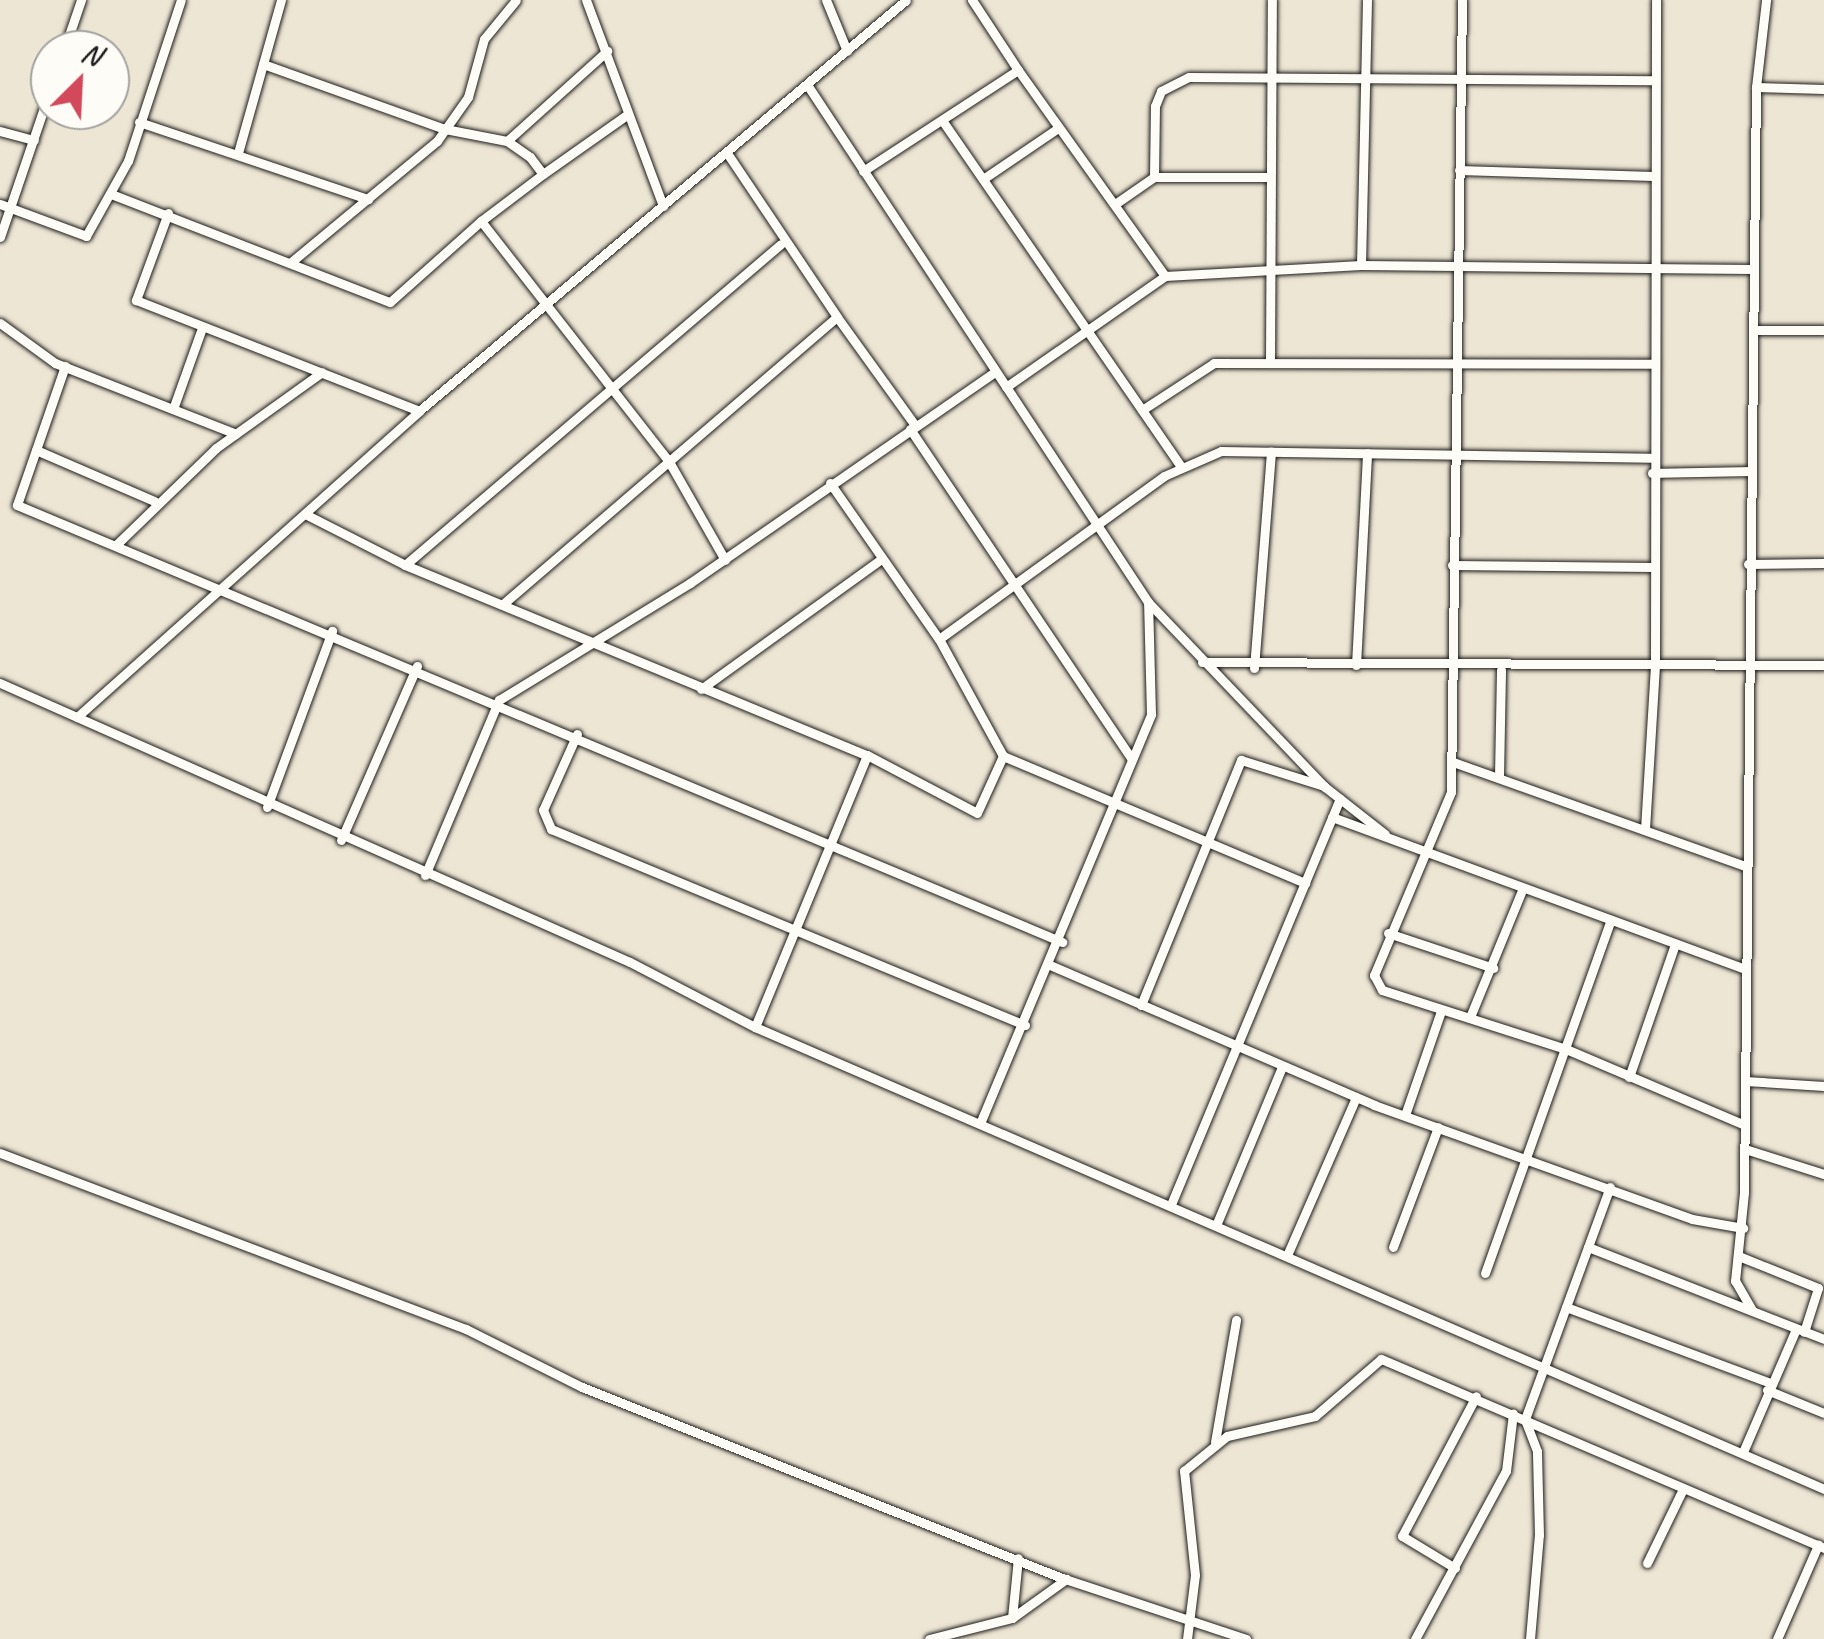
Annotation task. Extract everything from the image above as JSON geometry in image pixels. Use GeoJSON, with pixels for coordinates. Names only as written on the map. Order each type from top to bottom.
{"type":"FeatureCollection","features":[{"type":"Feature","properties":{"kind":"street"},"geometry":{"type":"LineString","coordinates":[[71,30],[81,0]]}},
{"type":"Feature","properties":{"kind":"street"},"geometry":{"type":"LineString","coordinates":[[5,206],[86,236],[111,194],[181,0]]}},
{"type":"Feature","properties":{"kind":"street"},"geometry":{"type":"LineString","coordinates":[[238,153],[280,0]]}},
{"type":"Feature","properties":{"kind":"street"},"geometry":{"type":"LineString","coordinates":[[290,263],[445,129],[468,96],[484,39],[516,0]]}},
{"type":"Feature","properties":{"kind":"street"},"geometry":{"type":"LineString","coordinates":[[586,0],[663,206]]}},
{"type":"Feature","properties":{"kind":"street"},"geometry":{"type":"LineString","coordinates":[[826,0],[846,51]]}},
{"type":"Feature","properties":{"kind":"street"},"geometry":{"type":"LineString","coordinates":[[77,717],[224,590],[419,411],[906,0]]}},
{"type":"Feature","properties":{"kind":"street"},"geometry":{"type":"LineString","coordinates":[[972,0],[1164,276]]}},
{"type":"Feature","properties":{"kind":"street"},"geometry":{"type":"LineString","coordinates":[[1270,360],[1272,0]]}},
{"type":"Feature","properties":{"kind":"street"},"geometry":{"type":"LineString","coordinates":[[1361,265],[1369,76],[1367,0]]}},
{"type":"Feature","properties":{"kind":"street"},"geometry":{"type":"LineString","coordinates":[[1462,0],[1455,268],[1451,792],[1388,933],[1376,984],[1442,1011],[1566,1050],[1744,1124]]}},
{"type":"Feature","properties":{"kind":"street"},"geometry":{"type":"LineString","coordinates":[[1645,829],[1654,666],[1650,458],[1656,0]]}},
{"type":"Feature","properties":{"kind":"street"},"geometry":{"type":"LineString","coordinates":[[1728,1298],[1741,1256],[1743,1228],[1748,471],[1756,87],[1766,0]]}},
{"type":"Feature","properties":{"kind":"street"},"geometry":{"type":"LineString","coordinates":[[507,140],[607,51]]}},
{"type":"Feature","properties":{"kind":"street"},"geometry":{"type":"LineString","coordinates":[[263,64],[445,129],[507,140],[543,174]]}},
{"type":"Feature","properties":{"kind":"street"},"geometry":{"type":"LineString","coordinates":[[862,170],[944,123],[1018,70]]}},
{"type":"Feature","properties":{"kind":"street"},"geometry":{"type":"LineString","coordinates":[[1154,177],[1161,91],[1189,77],[1274,84],[1369,76],[1654,80]]}},
{"type":"Feature","properties":{"kind":"street"},"geometry":{"type":"LineString","coordinates":[[808,86],[1148,602],[1202,662],[1340,800],[1385,834]]}},
{"type":"Feature","properties":{"kind":"street"},"geometry":{"type":"LineString","coordinates":[[1756,87],[1824,89]]}},
{"type":"Feature","properties":{"kind":"street"},"geometry":{"type":"LineString","coordinates":[[111,194],[390,302],[481,220],[628,114]]}},
{"type":"Feature","properties":{"kind":"street"},"geometry":{"type":"LineString","coordinates":[[139,122],[368,199]]}},
{"type":"Feature","properties":{"kind":"street"},"geometry":{"type":"LineString","coordinates":[[944,123],[1084,334],[1180,467]]}},
{"type":"Feature","properties":{"kind":"street"},"geometry":{"type":"LineString","coordinates":[[983,179],[1058,128]]}},
{"type":"Feature","properties":{"kind":"street"},"geometry":{"type":"LineString","coordinates":[[0,238],[5,206],[37,130]]}},
{"type":"Feature","properties":{"kind":"street"},"geometry":{"type":"LineString","coordinates":[[0,132],[34,140]]}},
{"type":"Feature","properties":{"kind":"street"},"geometry":{"type":"LineString","coordinates":[[727,153],[782,244],[912,427],[1131,758]]}},
{"type":"Feature","properties":{"kind":"street"},"geometry":{"type":"LineString","coordinates":[[1459,170],[1653,176]]}},
{"type":"Feature","properties":{"kind":"street"},"geometry":{"type":"LineString","coordinates":[[1116,204],[1154,177],[1269,177]]}},
{"type":"Feature","properties":{"kind":"street"},"geometry":{"type":"LineString","coordinates":[[168,213],[136,300],[201,331],[322,372],[419,411]]}},
{"type":"Feature","properties":{"kind":"street"},"geometry":{"type":"LineString","coordinates":[[481,220],[549,302],[610,389],[668,460],[725,560]]}},
{"type":"Feature","properties":{"kind":"street"},"geometry":{"type":"LineString","coordinates":[[405,564],[782,244]]}},
{"type":"Feature","properties":{"kind":"street"},"geometry":{"type":"LineString","coordinates":[[1006,387],[1164,276],[1268,266],[1752,269]]}},
{"type":"Feature","properties":{"kind":"street"},"geometry":{"type":"LineString","coordinates":[[503,604],[837,317]]}},
{"type":"Feature","properties":{"kind":"street"},"geometry":{"type":"LineString","coordinates":[[0,323],[64,366],[236,434]]}},
{"type":"Feature","properties":{"kind":"street"},"geometry":{"type":"LineString","coordinates":[[1753,330],[1824,330]]}},
{"type":"Feature","properties":{"kind":"street"},"geometry":{"type":"LineString","coordinates":[[173,410],[201,331]]}},
{"type":"Feature","properties":{"kind":"street"},"geometry":{"type":"LineString","coordinates":[[1142,410],[1214,363],[1457,360],[1652,364]]}},
{"type":"Feature","properties":{"kind":"street"},"geometry":{"type":"LineString","coordinates":[[64,366],[17,505],[417,666],[1062,942]]}},
{"type":"Feature","properties":{"kind":"street"},"geometry":{"type":"LineString","coordinates":[[116,545],[154,501],[236,434],[322,372]]}},
{"type":"Feature","properties":{"kind":"street"},"geometry":{"type":"LineString","coordinates":[[425,874],[498,700],[725,560],[830,482],[995,372]]}},
{"type":"Feature","properties":{"kind":"street"},"geometry":{"type":"LineString","coordinates":[[36,450],[154,501]]}},
{"type":"Feature","properties":{"kind":"street"},"geometry":{"type":"LineString","coordinates":[[939,639],[1017,588],[1180,467],[1222,451],[1650,458]]}},
{"type":"Feature","properties":{"kind":"street"},"geometry":{"type":"LineString","coordinates":[[1254,668],[1271,452]]}},
{"type":"Feature","properties":{"kind":"street"},"geometry":{"type":"LineString","coordinates":[[1356,666],[1367,453]]}},
{"type":"Feature","properties":{"kind":"street"},"geometry":{"type":"LineString","coordinates":[[1652,473],[1748,471]]}},
{"type":"Feature","properties":{"kind":"street"},"geometry":{"type":"LineString","coordinates":[[830,482],[880,560],[939,639],[1002,756],[1304,882]]}},
{"type":"Feature","properties":{"kind":"street"},"geometry":{"type":"LineString","coordinates":[[306,514],[405,564],[867,755],[977,813],[1002,756]]}},
{"type":"Feature","properties":{"kind":"street"},"geometry":{"type":"LineString","coordinates":[[702,689],[880,560]]}},
{"type":"Feature","properties":{"kind":"street"},"geometry":{"type":"LineString","coordinates":[[1748,564],[1824,563]]}},
{"type":"Feature","properties":{"kind":"street"},"geometry":{"type":"LineString","coordinates":[[1452,565],[1653,567]]}},
{"type":"Feature","properties":{"kind":"street"},"geometry":{"type":"LineString","coordinates":[[981,1120],[1052,966],[1151,714],[1148,602]]}},
{"type":"Feature","properties":{"kind":"street"},"geometry":{"type":"LineString","coordinates":[[267,807],[332,631]]}},
{"type":"Feature","properties":{"kind":"street"},"geometry":{"type":"LineString","coordinates":[[1202,662],[1254,668],[1500,670],[1824,664]]}},
{"type":"Feature","properties":{"kind":"street"},"geometry":{"type":"LineString","coordinates":[[341,840],[417,666]]}},
{"type":"Feature","properties":{"kind":"street"},"geometry":{"type":"LineString","coordinates":[[1499,776],[1500,670]]}},
{"type":"Feature","properties":{"kind":"street"},"geometry":{"type":"LineString","coordinates":[[0,684],[755,1027],[1172,1202],[1824,1489]]}},
{"type":"Feature","properties":{"kind":"street"},"geometry":{"type":"LineString","coordinates":[[578,734],[543,810],[551,828],[796,926],[1025,1024]]}},
{"type":"Feature","properties":{"kind":"street"},"geometry":{"type":"LineString","coordinates":[[755,1027],[834,846],[867,755]]}},
{"type":"Feature","properties":{"kind":"street"},"geometry":{"type":"LineString","coordinates":[[1141,1006],[1241,760],[1326,786]]}},
{"type":"Feature","properties":{"kind":"street"},"geometry":{"type":"LineString","coordinates":[[1453,762],[1745,866]]}},
{"type":"Feature","properties":{"kind":"street"},"geometry":{"type":"LineString","coordinates":[[1172,1202],[1340,800]]}},
{"type":"Feature","properties":{"kind":"street"},"geometry":{"type":"LineString","coordinates":[[1332,817],[1424,847],[1523,888],[1746,969]]}},
{"type":"Feature","properties":{"kind":"street"},"geometry":{"type":"LineString","coordinates":[[1470,1017],[1523,888]]}},
{"type":"Feature","properties":{"kind":"street"},"geometry":{"type":"LineString","coordinates":[[1485,1273],[1611,920]]}},
{"type":"Feature","properties":{"kind":"street"},"geometry":{"type":"LineString","coordinates":[[1388,933],[1493,968]]}},
{"type":"Feature","properties":{"kind":"street"},"geometry":{"type":"LineString","coordinates":[[1629,1077],[1675,944]]}},
{"type":"Feature","properties":{"kind":"street"},"geometry":{"type":"LineString","coordinates":[[1052,966],[1238,1050],[1356,1097],[1610,1187],[1743,1228]]}},
{"type":"Feature","properties":{"kind":"street"},"geometry":{"type":"LineString","coordinates":[[1405,1115],[1442,1011]]}},
{"type":"Feature","properties":{"kind":"street"},"geometry":{"type":"LineString","coordinates":[[1217,1224],[1282,1066]]}},
{"type":"Feature","properties":{"kind":"street"},"geometry":{"type":"LineString","coordinates":[[1744,1081],[1824,1086]]}},
{"type":"Feature","properties":{"kind":"street"},"geometry":{"type":"LineString","coordinates":[[1288,1253],[1356,1097]]}},
{"type":"Feature","properties":{"kind":"street"},"geometry":{"type":"LineString","coordinates":[[1392,1246],[1438,1128]]}},
{"type":"Feature","properties":{"kind":"street"},"geometry":{"type":"LineString","coordinates":[[1744,1149],[1824,1174]]}},
{"type":"Feature","properties":{"kind":"street"},"geometry":{"type":"LineString","coordinates":[[0,1154],[466,1328],[582,1388],[1066,1579],[1190,1617],[1246,1639]]}},
{"type":"Feature","properties":{"kind":"street"},"geometry":{"type":"LineString","coordinates":[[1530,1639],[1539,1535],[1537,1451],[1526,1419],[1542,1362],[1610,1187]]}},
{"type":"Feature","properties":{"kind":"street"},"geometry":{"type":"LineString","coordinates":[[1588,1247],[1728,1298],[1824,1339]]}},
{"type":"Feature","properties":{"kind":"street"},"geometry":{"type":"LineString","coordinates":[[1741,1256],[1818,1288],[1768,1387],[1743,1452]]}},
{"type":"Feature","properties":{"kind":"street"},"geometry":{"type":"LineString","coordinates":[[1735,1281],[1752,1310]]}},
{"type":"Feature","properties":{"kind":"street"},"geometry":{"type":"LineString","coordinates":[[1566,1308],[1824,1413]]}},
{"type":"Feature","properties":{"kind":"street"},"geometry":{"type":"LineString","coordinates":[[1216,1442],[1236,1320]]}},
{"type":"Feature","properties":{"kind":"street"},"geometry":{"type":"LineString","coordinates":[[1187,1639],[1190,1617],[1184,1471],[1216,1442],[1315,1416],[1381,1359],[1476,1396],[1821,1546],[1776,1639]]}},
{"type":"Feature","properties":{"kind":"street"},"geometry":{"type":"LineString","coordinates":[[1455,1568],[1402,1536],[1476,1396]]}},
{"type":"Feature","properties":{"kind":"street"},"geometry":{"type":"LineString","coordinates":[[1414,1639],[1513,1455],[1513,1414]]}},
{"type":"Feature","properties":{"kind":"street"},"geometry":{"type":"LineString","coordinates":[[1647,1563],[1683,1489]]}},
{"type":"Feature","properties":{"kind":"street"},"geometry":{"type":"LineString","coordinates":[[1012,1618],[1018,1558]]}},
{"type":"Feature","properties":{"kind":"street"},"geometry":{"type":"LineString","coordinates":[[928,1639],[1012,1618],[1066,1579]]}}]}
